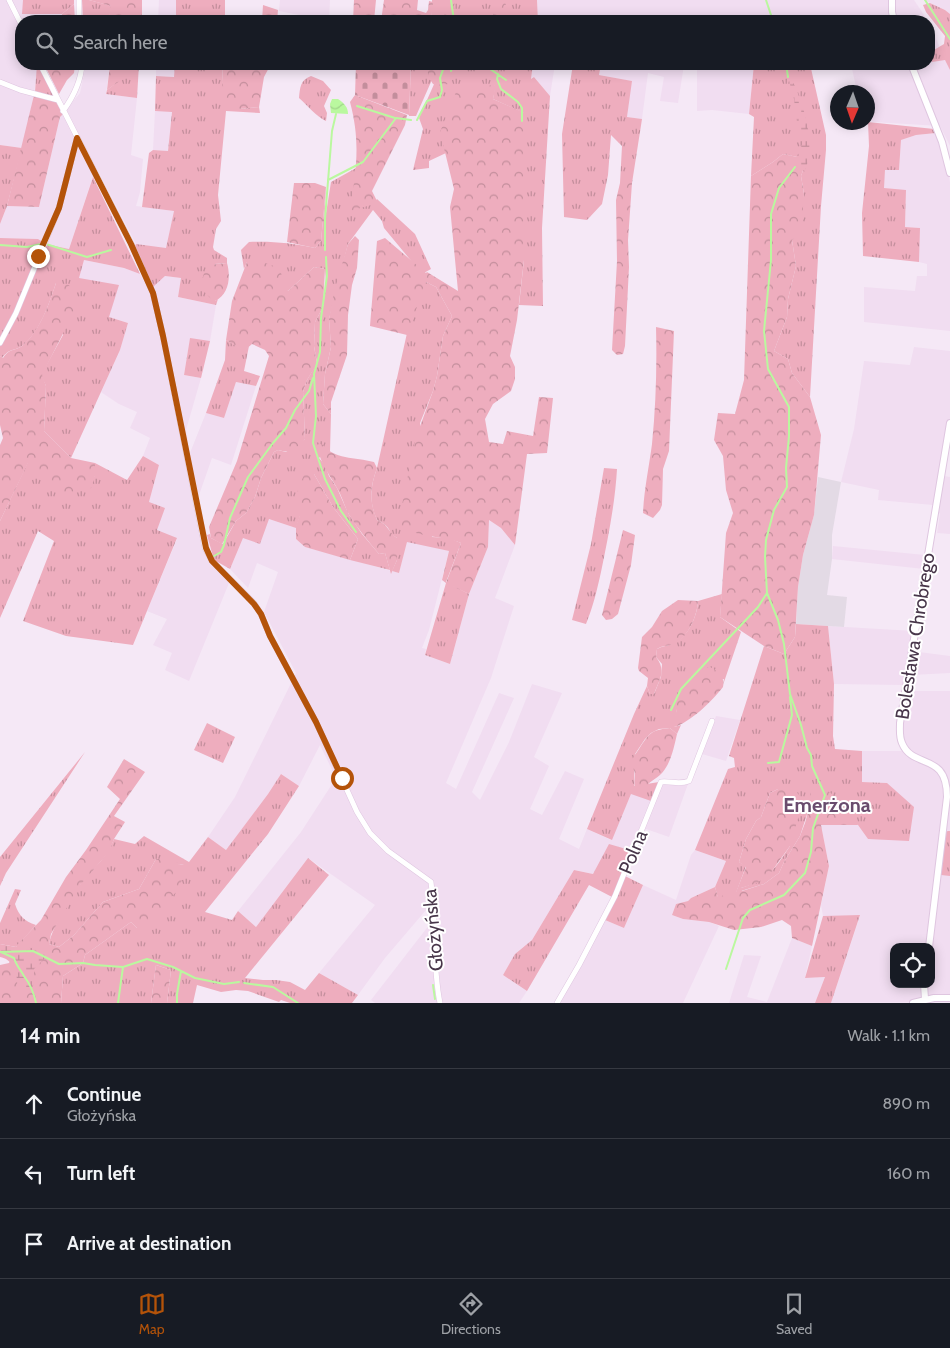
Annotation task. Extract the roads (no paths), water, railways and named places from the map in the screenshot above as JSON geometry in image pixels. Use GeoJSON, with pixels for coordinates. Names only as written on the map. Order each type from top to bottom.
{"type":"FeatureCollection","features":[{"type":"Feature","properties":{"kind":"street"},"geometry":{"type":"LineString","coordinates":[[9,0],[16,15]]}},
{"type":"Feature","properties":{"kind":"street"},"geometry":{"type":"LineString","coordinates":[[79,0],[79,15]]}},
{"type":"Feature","properties":{"kind":"street"},"geometry":{"type":"LineString","coordinates":[[892,0],[893,15]]}},
{"type":"Feature","properties":{"kind":"street","name":"Głożyńska"},"geometry":{"type":"LineString","coordinates":[[43,70],[131,244],[153,293],[206,548],[212,561],[254,604],[261,614],[270,636],[316,722],[357,812],[370,833],[388,851],[431,882],[434,908],[435,966],[440,1003]]}},
{"type":"Feature","properties":{"kind":"street"},"geometry":{"type":"LineString","coordinates":[[64,111],[73,98],[81,79],[82,70]]}},
{"type":"Feature","properties":{"kind":"street"},"geometry":{"type":"LineString","coordinates":[[913,70],[942,142],[950,172]]}},
{"type":"Feature","properties":{"kind":"street"},"geometry":{"type":"LineString","coordinates":[[0,82],[20,90],[58,100]]}},
{"type":"Feature","properties":{"kind":"street"},"geometry":{"type":"LineString","coordinates":[[0,343],[16,313],[59,208],[77,138]]}},
{"type":"Feature","properties":{"kind":"street","name":"Bolesława Chrobrego"},"geometry":{"type":"LineString","coordinates":[[929,943],[947,785],[944,776],[938,768],[914,756],[904,747],[900,735],[900,723],[950,424]]}},
{"type":"Feature","properties":{"kind":"street","name":"Polna"},"geometry":{"type":"LineString","coordinates":[[557,1003],[615,896],[661,782],[680,785],[689,781],[712,721]]}},
{"type":"Feature","properties":{"kind":"street"},"geometry":{"type":"LineString","coordinates":[[924,988],[925,999]]}},
{"type":"Feature","properties":{"kind":"street"},"geometry":{"type":"LineString","coordinates":[[913,1003],[925,999],[950,998]]}},
{"type":"Feature","properties":{"kind":"water"},"geometry":{"type":"Polygon","coordinates":[[[332,99],[338,99],[342,102],[348,114],[331,113],[330,104],[332,99]]]}},
{"type":"Feature","properties":{"kind":"waterway"},"geometry":{"type":"LineString","coordinates":[[451,0],[453,15]]}},
{"type":"Feature","properties":{"kind":"waterway"},"geometry":{"type":"LineString","coordinates":[[766,0],[771,15]]}},
{"type":"Feature","properties":{"kind":"waterway"},"geometry":{"type":"LineString","coordinates":[[925,0],[935,15]]}},
{"type":"Feature","properties":{"kind":"waterway"},"geometry":{"type":"LineString","coordinates":[[935,16],[950,39]]}},
{"type":"Feature","properties":{"kind":"waterway"},"geometry":{"type":"LineString","coordinates":[[417,120],[427,101],[440,97],[442,90],[440,78],[443,70]]}},
{"type":"Feature","properties":{"kind":"waterway"},"geometry":{"type":"LineString","coordinates":[[492,70],[506,80]]}},
{"type":"Feature","properties":{"kind":"waterway"},"geometry":{"type":"LineString","coordinates":[[787,70],[788,77]]}},
{"type":"Feature","properties":{"kind":"waterway"},"geometry":{"type":"LineString","coordinates":[[498,74],[497,79],[501,89],[518,102],[522,108],[522,121]]}},
{"type":"Feature","properties":{"kind":"waterway"},"geometry":{"type":"LineString","coordinates":[[357,106],[395,118]]}},
{"type":"Feature","properties":{"kind":"waterway"},"geometry":{"type":"LineString","coordinates":[[325,250],[325,219],[332,131],[336,114]]}},
{"type":"Feature","properties":{"kind":"waterway"},"geometry":{"type":"LineString","coordinates":[[328,180],[363,162],[396,118],[411,120]]}},
{"type":"Feature","properties":{"kind":"waterway"},"geometry":{"type":"LineString","coordinates":[[726,969],[743,918],[750,910],[784,895],[805,873],[811,852],[813,828],[825,795],[812,766],[811,755],[807,748],[790,694],[784,644],[778,620],[767,593],[765,557],[766,540],[774,510],[787,487],[786,468],[789,436],[789,407],[768,369],[764,331],[771,260],[771,214],[779,188],[795,167]]}},
{"type":"Feature","properties":{"kind":"waterway"},"geometry":{"type":"LineString","coordinates":[[0,245],[27,247],[41,244]]}},
{"type":"Feature","properties":{"kind":"waterway"},"geometry":{"type":"LineString","coordinates":[[46,244],[87,257],[111,250]]}},
{"type":"Feature","properties":{"kind":"waterway"},"geometry":{"type":"LineString","coordinates":[[326,257],[327,276],[321,318],[320,352],[314,374],[316,416],[313,443],[325,479],[341,511],[356,532]]}},
{"type":"Feature","properties":{"kind":"waterway"},"geometry":{"type":"LineString","coordinates":[[214,556],[221,552],[230,518],[248,477],[286,428],[295,410],[309,391],[313,378]]}},
{"type":"Feature","properties":{"kind":"waterway"},"geometry":{"type":"LineString","coordinates":[[671,710],[681,689],[758,607],[767,593]]}},
{"type":"Feature","properties":{"kind":"waterway"},"geometry":{"type":"LineString","coordinates":[[768,763],[779,762],[792,715],[790,697]]}},
{"type":"Feature","properties":{"kind":"waterway"},"geometry":{"type":"LineString","coordinates":[[0,952],[33,951],[59,964],[83,963],[123,967],[147,959],[173,967],[195,978],[224,984],[239,982]]}},
{"type":"Feature","properties":{"kind":"waterway"},"geometry":{"type":"LineString","coordinates":[[1,952],[14,958],[30,985],[36,1003]]}},
{"type":"Feature","properties":{"kind":"waterway"},"geometry":{"type":"LineString","coordinates":[[118,1003],[123,967]]}},
{"type":"Feature","properties":{"kind":"waterway"},"geometry":{"type":"LineString","coordinates":[[177,1003],[181,971]]}},
{"type":"Feature","properties":{"kind":"waterway"},"geometry":{"type":"LineString","coordinates":[[244,983],[273,987],[298,1003]]}},
{"type":"Feature","properties":{"kind":"waterway"},"geometry":{"type":"LineString","coordinates":[[433,985],[435,999]]}},
{"type":"Feature","properties":{"kind":"district","name":"Emerżona"},"geometry":{"type":"Point","coordinates":[827,805]}}]}
